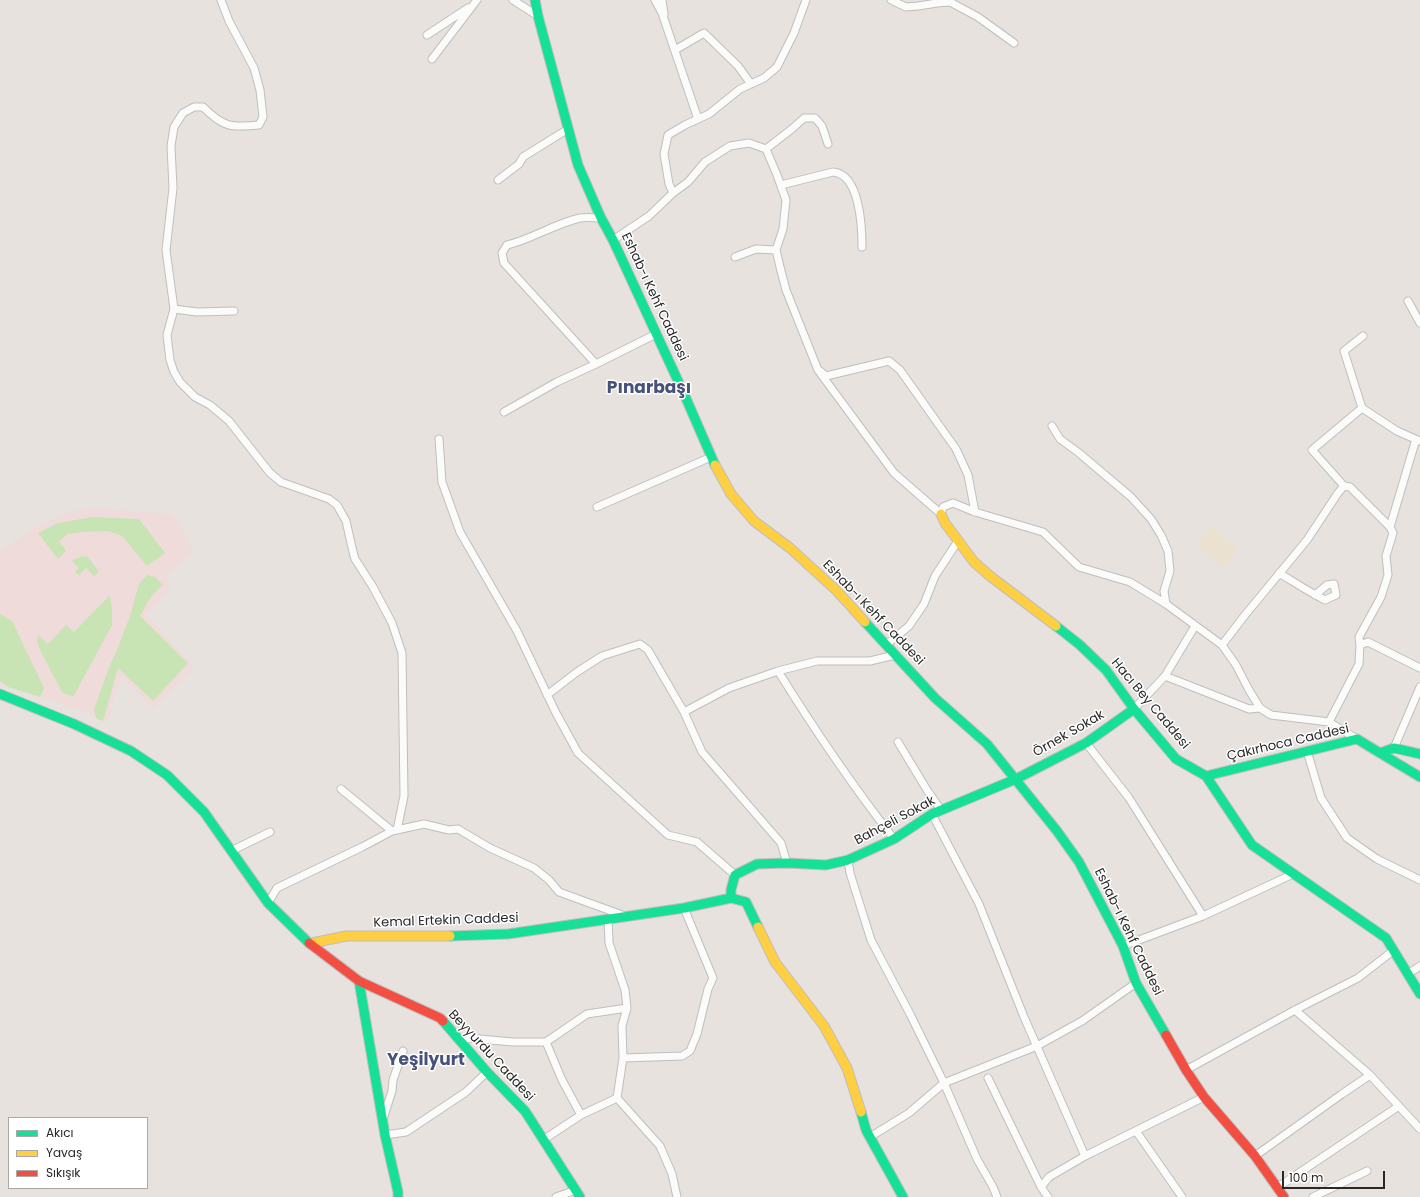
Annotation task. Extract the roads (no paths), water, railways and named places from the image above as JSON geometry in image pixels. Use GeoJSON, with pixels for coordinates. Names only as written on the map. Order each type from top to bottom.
{"type":"FeatureCollection","features":[{"type":"Feature","properties":{"kind":"street"},"geometry":{"type":"LineString","coordinates":[[221,0],[229,21],[254,68],[260,90],[263,117],[259,125],[231,127],[215,118],[203,107],[194,107],[183,113],[174,127],[171,146],[173,188],[166,250],[174,309],[167,335],[170,360],[174,372],[180,382],[195,396],[210,405],[229,421],[270,474],[281,482],[329,499],[337,505],[346,521],[353,552],[392,623],[402,653],[404,796],[394,831]]}},
{"type":"Feature","properties":{"kind":"street"},"geometry":{"type":"LineString","coordinates":[[513,0],[538,16]]}},
{"type":"Feature","properties":{"kind":"street","name":"Eshab-ı Kehf Caddesi"},"geometry":{"type":"LineString","coordinates":[[535,0],[578,165],[711,457],[731,494],[754,521],[790,548],[837,591],[935,698],[986,744],[1016,778],[1079,862],[1123,946],[1136,983],[1186,1070],[1204,1097],[1255,1156],[1284,1197]]}},
{"type":"Feature","properties":{"kind":"street"},"geometry":{"type":"LineString","coordinates":[[655,0],[662,13],[698,119]]}},
{"type":"Feature","properties":{"kind":"street"},"geometry":{"type":"LineString","coordinates":[[662,0],[665,22]]}},
{"type":"Feature","properties":{"kind":"street"},"geometry":{"type":"LineString","coordinates":[[673,193],[669,184],[664,154],[668,135],[685,124],[709,114],[740,89],[764,78],[777,67],[794,32],[806,0]]}},
{"type":"Feature","properties":{"kind":"street"},"geometry":{"type":"LineString","coordinates":[[891,0],[906,7],[950,2],[978,17],[1014,44]]}},
{"type":"Feature","properties":{"kind":"street"},"geometry":{"type":"LineString","coordinates":[[427,35],[475,2]]}},
{"type":"Feature","properties":{"kind":"street"},"geometry":{"type":"LineString","coordinates":[[432,59],[475,2]]}},
{"type":"Feature","properties":{"kind":"street"},"geometry":{"type":"LineString","coordinates":[[674,50],[704,33],[738,66],[751,84]]}},
{"type":"Feature","properties":{"kind":"street"},"geometry":{"type":"LineString","coordinates":[[766,149],[804,118],[815,118],[822,126],[828,144]]}},
{"type":"Feature","properties":{"kind":"street"},"geometry":{"type":"LineString","coordinates":[[498,180],[519,164],[523,157],[568,129]]}},
{"type":"Feature","properties":{"kind":"street"},"geometry":{"type":"LineString","coordinates":[[613,240],[649,216],[673,193],[688,182],[705,162],[730,146],[749,144],[766,149]]}},
{"type":"Feature","properties":{"kind":"street"},"geometry":{"type":"LineString","coordinates":[[766,149],[786,200],[783,229],[776,250],[786,290],[818,370],[894,473],[941,514],[943,507],[953,503],[976,512],[1043,532],[1079,567],[1130,582],[1166,604],[1222,646],[1236,665],[1260,708],[1271,715],[1329,722],[1357,739]]}},
{"type":"Feature","properties":{"kind":"street"},"geometry":{"type":"LineString","coordinates":[[781,185],[833,172],[841,173],[847,178],[857,198],[861,222],[862,247]]}},
{"type":"Feature","properties":{"kind":"street"},"geometry":{"type":"LineString","coordinates":[[596,364],[504,263],[502,253],[507,245],[520,242],[558,225],[581,218],[601,218]]}},
{"type":"Feature","properties":{"kind":"street"},"geometry":{"type":"LineString","coordinates":[[735,257],[756,249],[776,250]]}},
{"type":"Feature","properties":{"kind":"street"},"geometry":{"type":"LineString","coordinates":[[1408,301],[1420,323]]}},
{"type":"Feature","properties":{"kind":"street"},"geometry":{"type":"LineString","coordinates":[[174,309],[197,312],[234,311]]}},
{"type":"Feature","properties":{"kind":"street"},"geometry":{"type":"LineString","coordinates":[[504,412],[557,382],[656,334]]}},
{"type":"Feature","properties":{"kind":"street"},"geometry":{"type":"LineString","coordinates":[[1363,336],[1344,351],[1362,408],[1397,431],[1418,440],[1390,527]]}},
{"type":"Feature","properties":{"kind":"street"},"geometry":{"type":"LineString","coordinates":[[818,370],[826,376],[889,362],[900,370],[956,449],[968,475],[976,512]]}},
{"type":"Feature","properties":{"kind":"street"},"geometry":{"type":"LineString","coordinates":[[1329,722],[1359,664],[1359,637],[1381,597],[1388,575],[1386,556],[1393,533],[1390,527],[1350,486],[1344,486],[1312,450],[1362,408]]}},
{"type":"Feature","properties":{"kind":"street"},"geometry":{"type":"LineString","coordinates":[[1052,426],[1060,439],[1089,461],[1130,497],[1151,519],[1161,535],[1168,551],[1170,570],[1164,590],[1166,604]]}},
{"type":"Feature","properties":{"kind":"street"},"geometry":{"type":"LineString","coordinates":[[439,439],[442,482],[460,532],[517,631],[547,695],[578,753],[668,836],[697,842],[734,875],[731,898],[746,902],[775,962],[824,1026],[848,1068],[866,1130],[903,1197]]}},
{"type":"Feature","properties":{"kind":"street"},"geometry":{"type":"LineString","coordinates":[[597,507],[711,457]]}},
{"type":"Feature","properties":{"kind":"street"},"geometry":{"type":"LineString","coordinates":[[1222,646],[1306,540],[1344,486]]}},
{"type":"Feature","properties":{"kind":"street","name":"Hacı Bey Caddesi"},"geometry":{"type":"LineString","coordinates":[[941,514],[945,523],[974,562],[1080,645],[1106,670],[1134,709],[1176,758],[1206,776],[1252,845],[1386,938],[1420,994]]}},
{"type":"Feature","properties":{"kind":"street"},"geometry":{"type":"LineString","coordinates":[[886,645],[910,626],[924,604],[935,576],[958,541]]}},
{"type":"Feature","properties":{"kind":"street"},"geometry":{"type":"LineString","coordinates":[[1279,573],[1315,595],[1325,600],[1336,595],[1334,584],[1325,582],[1315,595]]}},
{"type":"Feature","properties":{"kind":"street"},"geometry":{"type":"LineString","coordinates":[[1134,709],[1165,676],[1195,626]]}},
{"type":"Feature","properties":{"kind":"street"},"geometry":{"type":"LineString","coordinates":[[1360,645],[1368,642],[1420,668]]}},
{"type":"Feature","properties":{"kind":"street"},"geometry":{"type":"LineString","coordinates":[[547,695],[576,672],[602,656],[640,644],[648,650],[684,712],[702,752],[781,842],[787,863]]}},
{"type":"Feature","properties":{"kind":"street"},"geometry":{"type":"LineString","coordinates":[[684,712],[730,688],[778,671],[817,661],[870,661],[895,655]]}},
{"type":"Feature","properties":{"kind":"street"},"geometry":{"type":"LineString","coordinates":[[778,671],[814,728],[870,809],[894,839]]}},
{"type":"Feature","properties":{"kind":"street"},"geometry":{"type":"LineString","coordinates":[[1165,676],[1249,709],[1260,708]]}},
{"type":"Feature","properties":{"kind":"street"},"geometry":{"type":"LineString","coordinates":[[1394,748],[1420,687]]}},
{"type":"Feature","properties":{"kind":"street"},"geometry":{"type":"LineString","coordinates":[[0,694],[74,724],[131,750],[167,775],[204,812],[268,902],[309,943]]}},
{"type":"Feature","properties":{"kind":"street","name":"Örnek Sokak"},"geometry":{"type":"LineString","coordinates":[[1016,778],[1086,743],[1134,709]]}},
{"type":"Feature","properties":{"kind":"street","name":"Çakırhoca Caddesi"},"geometry":{"type":"LineString","coordinates":[[1206,776],[1357,739],[1420,777]]}},
{"type":"Feature","properties":{"kind":"street"},"geometry":{"type":"LineString","coordinates":[[898,742],[927,790],[978,904],[1024,1017],[1085,1156]]}},
{"type":"Feature","properties":{"kind":"street"},"geometry":{"type":"LineString","coordinates":[[1086,743],[1129,798],[1203,916]]}},
{"type":"Feature","properties":{"kind":"street"},"geometry":{"type":"LineString","coordinates":[[1380,753],[1394,748],[1420,754]]}},
{"type":"Feature","properties":{"kind":"street"},"geometry":{"type":"LineString","coordinates":[[1307,751],[1321,798],[1347,838],[1378,859],[1420,880]]}},
{"type":"Feature","properties":{"kind":"street","name":"Bahçeli Sokak"},"geometry":{"type":"LineString","coordinates":[[734,875],[757,864],[787,863],[826,865],[848,860],[894,839],[936,812],[1016,778]]}},
{"type":"Feature","properties":{"kind":"street"},"geometry":{"type":"LineString","coordinates":[[340,789],[394,831]]}},
{"type":"Feature","properties":{"kind":"street"},"geometry":{"type":"LineString","coordinates":[[268,902],[276,888],[394,831],[424,824],[449,830],[458,829],[490,848],[534,868],[549,880],[559,892],[627,916]]}},
{"type":"Feature","properties":{"kind":"street"},"geometry":{"type":"LineString","coordinates":[[231,851],[270,832]]}},
{"type":"Feature","properties":{"kind":"street"},"geometry":{"type":"LineString","coordinates":[[848,860],[850,873],[871,940],[944,1083],[977,1158],[997,1197]]}},
{"type":"Feature","properties":{"kind":"street"},"geometry":{"type":"LineString","coordinates":[[1123,946],[1203,916],[1293,874]]}},
{"type":"Feature","properties":{"kind":"street","name":"Kemal Ertekin Caddesi"},"geometry":{"type":"LineString","coordinates":[[309,943],[346,936],[422,937],[508,934],[684,908],[731,898]]}},
{"type":"Feature","properties":{"kind":"street"},"geometry":{"type":"LineString","coordinates":[[623,1058],[682,1056],[690,1051],[697,1034],[708,989],[713,978],[684,908]]}},
{"type":"Feature","properties":{"kind":"street"},"geometry":{"type":"LineString","coordinates":[[608,919],[609,943],[625,990],[627,1008],[622,1026],[623,1058],[617,1098]]}},
{"type":"Feature","properties":{"kind":"street","name":"Beyyurdu Caddesi"},"geometry":{"type":"LineString","coordinates":[[309,943],[359,981],[440,1018],[487,1072],[524,1111],[578,1193]]}},
{"type":"Feature","properties":{"kind":"street"},"geometry":{"type":"LineString","coordinates":[[1186,1070],[1295,1010],[1358,978],[1394,950]]}},
{"type":"Feature","properties":{"kind":"street"},"geometry":{"type":"LineString","coordinates":[[1408,974],[1420,966]]}},
{"type":"Feature","properties":{"kind":"street"},"geometry":{"type":"LineString","coordinates":[[359,981],[385,1135],[398,1197]]}},
{"type":"Feature","properties":{"kind":"street"},"geometry":{"type":"LineString","coordinates":[[870,1137],[909,1113],[944,1083],[1037,1046],[1082,1021],[1136,983]]}},
{"type":"Feature","properties":{"kind":"street"},"geometry":{"type":"LineString","coordinates":[[462,1042],[468,1038],[513,1042],[546,1042],[587,1014],[627,1008]]}},
{"type":"Feature","properties":{"kind":"street"},"geometry":{"type":"LineString","coordinates":[[1295,1010],[1370,1075],[1420,1129]]}},
{"type":"Feature","properties":{"kind":"street"},"geometry":{"type":"LineString","coordinates":[[546,1042],[562,1080],[581,1115]]}},
{"type":"Feature","properties":{"kind":"street"},"geometry":{"type":"LineString","coordinates":[[383,1121],[392,1091],[393,1080],[403,1051]]}},
{"type":"Feature","properties":{"kind":"street"},"geometry":{"type":"LineString","coordinates":[[385,1135],[406,1132],[466,1092],[487,1072]]}},
{"type":"Feature","properties":{"kind":"street"},"geometry":{"type":"LineString","coordinates":[[1255,1156],[1370,1075]]}},
{"type":"Feature","properties":{"kind":"street"},"geometry":{"type":"LineString","coordinates":[[988,1078],[1041,1187],[1048,1197]]}},
{"type":"Feature","properties":{"kind":"street"},"geometry":{"type":"LineString","coordinates":[[1041,1187],[1049,1177],[1085,1156],[1204,1097]]}},
{"type":"Feature","properties":{"kind":"street"},"geometry":{"type":"LineString","coordinates":[[543,1140],[581,1115],[617,1098]]}},
{"type":"Feature","properties":{"kind":"street"},"geometry":{"type":"LineString","coordinates":[[617,1098],[660,1146],[672,1174],[676,1197]]}},
{"type":"Feature","properties":{"kind":"street"},"geometry":{"type":"LineString","coordinates":[[1278,1188],[1399,1106]]}},
{"type":"Feature","properties":{"kind":"street"},"geometry":{"type":"LineString","coordinates":[[1136,1131],[1182,1197]]}},
{"type":"Feature","properties":{"kind":"street"},"geometry":{"type":"LineString","coordinates":[[1313,1197],[1367,1171]]}},
{"type":"Feature","properties":{"kind":"street"},"geometry":{"type":"LineString","coordinates":[[556,1197],[578,1193]]}},
{"type":"Feature","properties":{"kind":"district","name":"Pınarbaşı"},"geometry":{"type":"Point","coordinates":[649,389]}},
{"type":"Feature","properties":{"kind":"district","name":"Yeşilyurt"},"geometry":{"type":"Point","coordinates":[426,1061]}}]}
